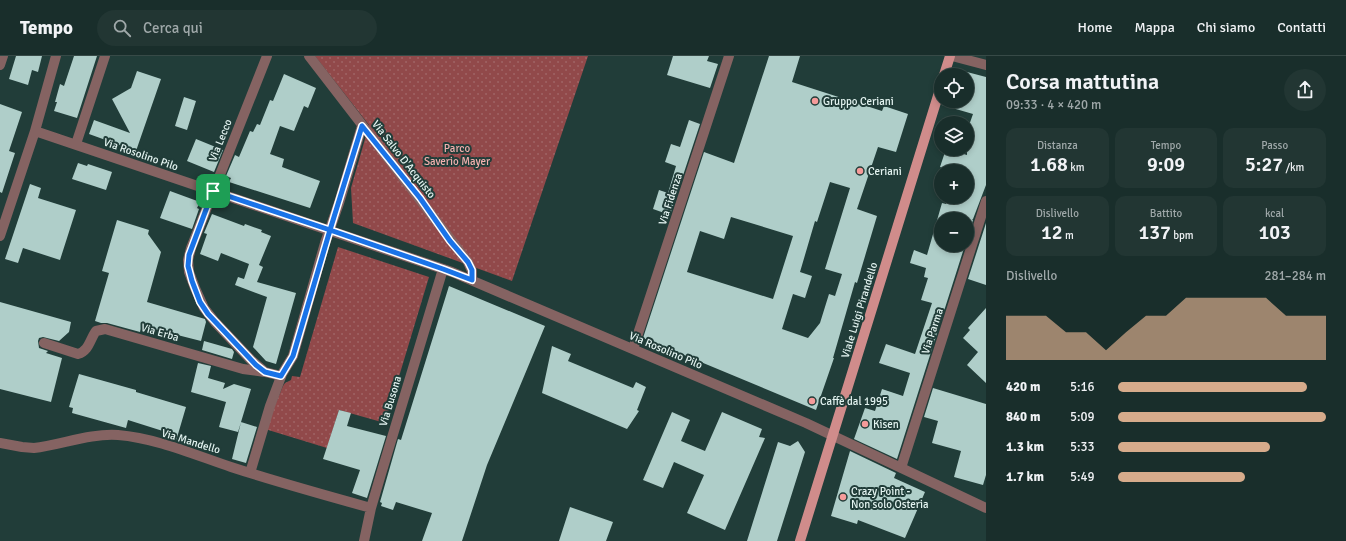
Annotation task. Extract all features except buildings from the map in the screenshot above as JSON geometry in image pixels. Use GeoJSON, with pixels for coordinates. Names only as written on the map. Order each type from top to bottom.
{"type":"FeatureCollection","features":[{"type":"Feature","properties":{"kind":"main road"},"geometry":{"type":"LineString","coordinates":[[947,68],[951,56]]}},
{"type":"Feature","properties":{"kind":"main road","name":"Viale Luigi Pirandello"},"geometry":{"type":"LineString","coordinates":[[800,541],[934,108]]}},
{"type":"Feature","properties":{"kind":"street"},"geometry":{"type":"LineString","coordinates":[[0,65],[3,56]]}},
{"type":"Feature","properties":{"kind":"street"},"geometry":{"type":"LineString","coordinates":[[0,236],[35,131],[56,56]]}},
{"type":"Feature","properties":{"kind":"street"},"geometry":{"type":"LineString","coordinates":[[76,144],[104,56]]}},
{"type":"Feature","properties":{"kind":"street","name":"Via Lecco"},"geometry":{"type":"LineString","coordinates":[[265,372],[251,360],[208,314],[200,302],[189,272],[188,260],[213,191],[267,56]]}},
{"type":"Feature","properties":{"kind":"street","name":"Via Salvo D'Acquisto"},"geometry":{"type":"LineString","coordinates":[[309,56],[331,83],[362,126],[420,198],[450,241],[468,262],[472,270],[472,280]]}},
{"type":"Feature","properties":{"kind":"street","name":"Via Fidenza"},"geometry":{"type":"LineString","coordinates":[[633,349],[730,56]]}},
{"type":"Feature","properties":{"kind":"street"},"geometry":{"type":"LineString","coordinates":[[951,56],[986,65]]}},
{"type":"Feature","properties":{"kind":"street"},"geometry":{"type":"LineString","coordinates":[[250,473],[266,417],[281,376],[293,356],[362,126]]}},
{"type":"Feature","properties":{"kind":"street","name":"Via Rosolino Pilo"},"geometry":{"type":"LineString","coordinates":[[35,131],[330,230],[472,280],[806,423],[986,506]]}},
{"type":"Feature","properties":{"kind":"street","name":"Via Parma"},"geometry":{"type":"LineString","coordinates":[[901,468],[986,201]]}},
{"type":"Feature","properties":{"kind":"street","name":"Via Busona"},"geometry":{"type":"LineString","coordinates":[[364,541],[371,508],[443,269]]}},
{"type":"Feature","properties":{"kind":"street","name":"Via Erba"},"geometry":{"type":"LineString","coordinates":[[44,343],[78,354],[86,350],[96,332],[105,329],[250,370],[281,376]]}},
{"type":"Feature","properties":{"kind":"street","name":"Via Mandello"},"geometry":{"type":"LineString","coordinates":[[0,443],[34,448],[75,440],[117,435],[164,445],[212,459],[250,473],[371,508]]}},
{"type":"Feature","properties":{"kind":"green space","name":"Parco Saverio Mayer"},"geometry":{"type":"Polygon","coordinates":[[[315,56],[588,56],[512,281],[353,223],[351,188],[369,125],[315,56]]]}},
{"type":"Feature","properties":{"kind":"green space"},"geometry":{"type":"Polygon","coordinates":[[[338,247],[429,277],[385,423],[339,410],[327,448],[265,429],[285,383],[291,380],[292,376],[300,377],[338,247]]]}},
{"type":"Feature","properties":{"kind":"place","name":"Gruppo Ceriani"},"geometry":{"type":"Point","coordinates":[815,101]}},
{"type":"Feature","properties":{"kind":"place","name":"Ceriani"},"geometry":{"type":"Point","coordinates":[860,171]}},
{"type":"Feature","properties":{"kind":"place","name":"Caffè dal 1995"},"geometry":{"type":"Point","coordinates":[812,401]}},
{"type":"Feature","properties":{"kind":"place","name":"Kisen"},"geometry":{"type":"Point","coordinates":[865,424]}},
{"type":"Feature","properties":{"kind":"place","name":"Crazy Point - Non solo Osteria"},"geometry":{"type":"Point","coordinates":[843,497]}},
{"type":"Feature","properties":{"kind":"route"},"geometry":{"type":"LineString","coordinates":[[213,191],[191,248],[188,260],[189,272],[200,302],[208,314],[251,360],[265,372],[281,376],[293,356],[330,230],[472,280],[472,270],[468,262],[450,241],[420,198],[362,126],[330,230],[213,191]]}}]}
